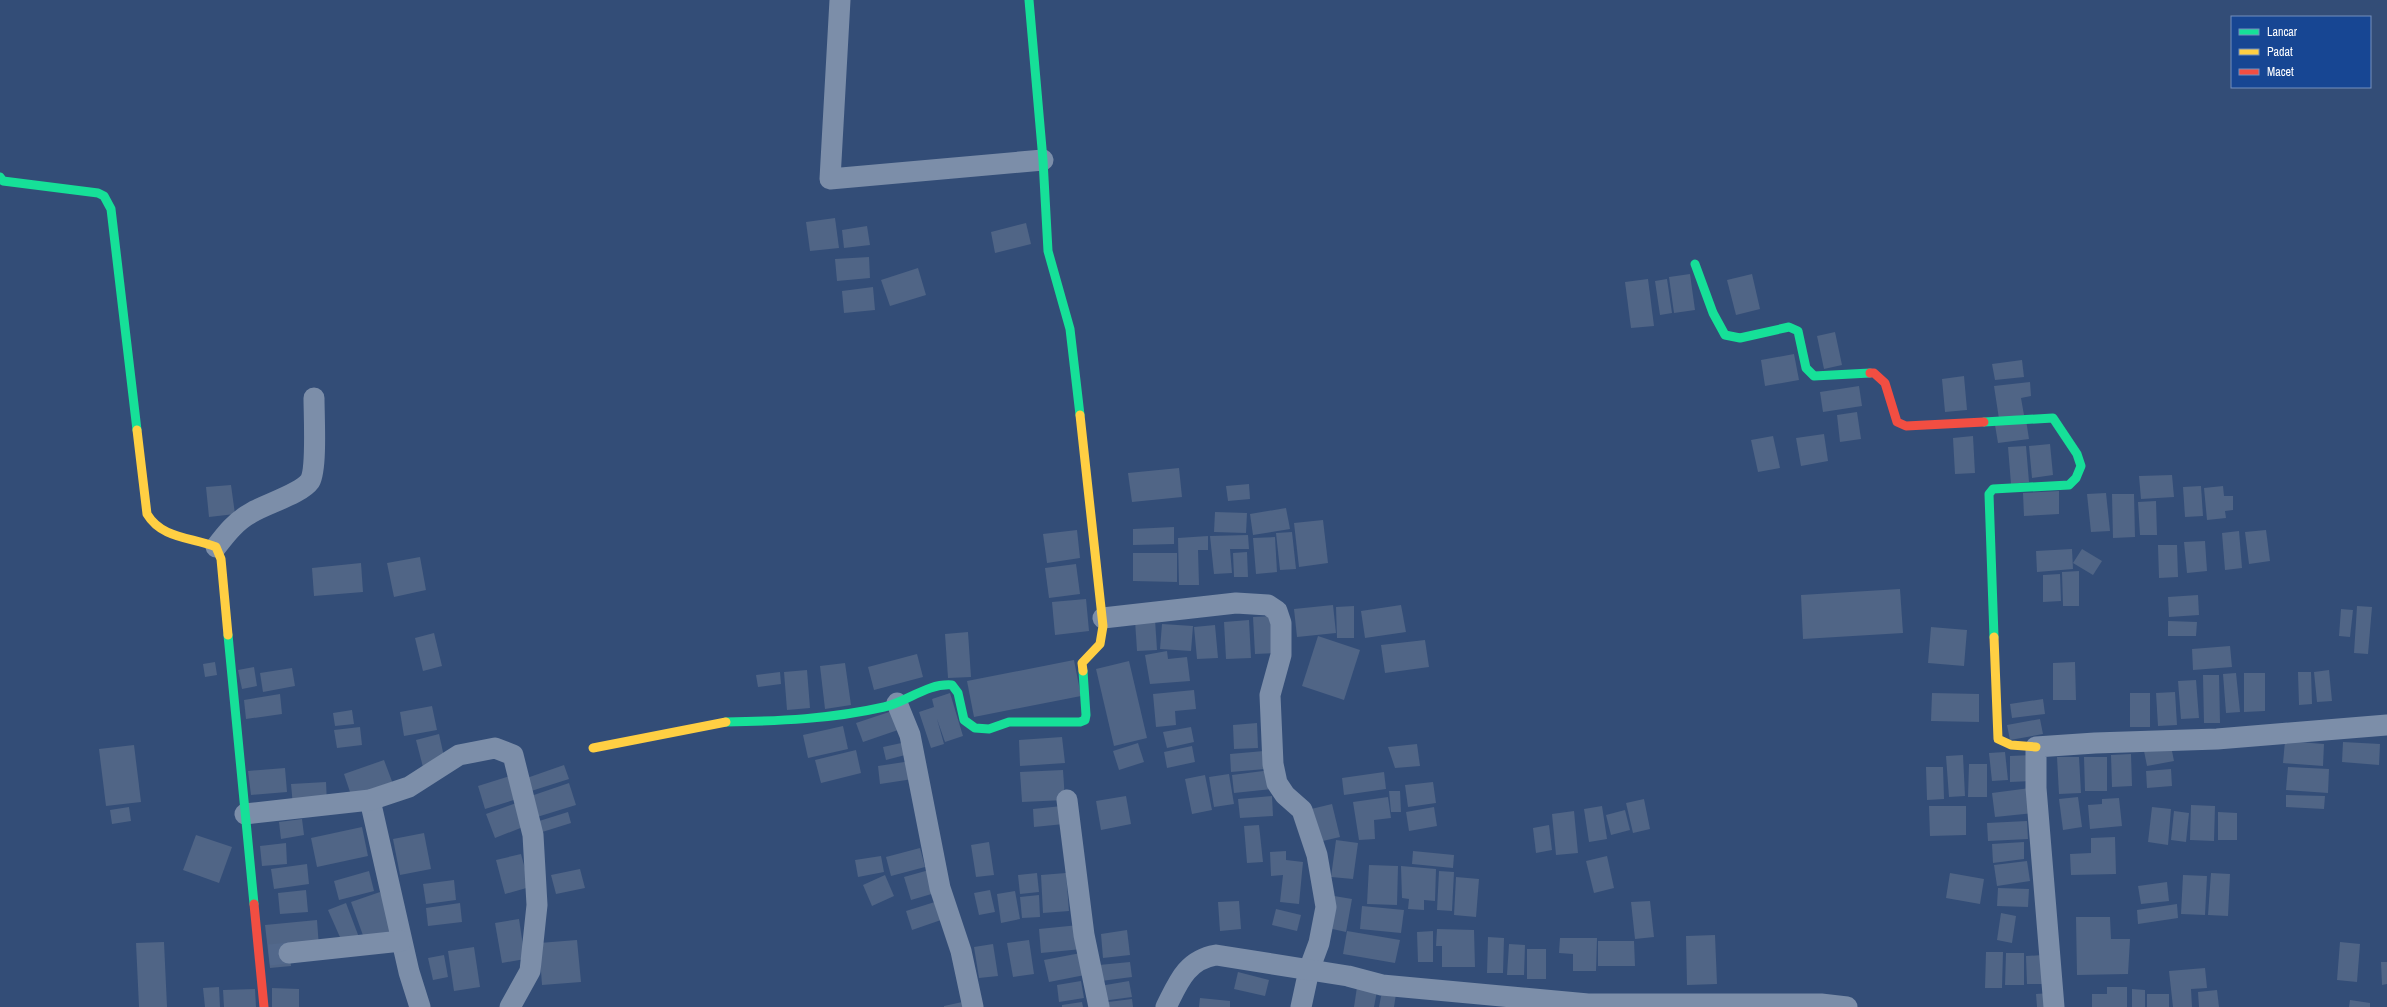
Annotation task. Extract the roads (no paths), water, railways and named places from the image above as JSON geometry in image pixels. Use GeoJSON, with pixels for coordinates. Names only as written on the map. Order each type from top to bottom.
{"type":"FeatureCollection","features":[{"type":"Feature","properties":{"kind":"street"},"geometry":{"type":"LineString","coordinates":[[840,0],[830,179],[1043,160]]}},
{"type":"Feature","properties":{"kind":"street"},"geometry":{"type":"LineString","coordinates":[[593,748],[719,722],[801,721],[885,708],[940,684],[952,685],[958,693],[964,720],[975,728],[989,728],[1009,722],[1080,722],[1085,720],[1086,715],[1082,663],[1100,646],[1103,636],[1103,618],[1070,329],[1048,250],[1043,160],[1029,0]]}},
{"type":"Feature","properties":{"kind":"street"},"geometry":{"type":"LineString","coordinates":[[0,177],[3,181],[98,193],[104,196],[108,203],[113,219],[147,514],[151,522],[170,534],[206,542],[216,546],[221,559],[245,814],[264,955],[264,1007]]}},
{"type":"Feature","properties":{"kind":"street"},"geometry":{"type":"LineString","coordinates":[[1695,264],[1712,313],[1724,335],[1740,338],[1789,327],[1798,331],[1806,368],[1814,376],[1874,373],[1885,382],[1897,422],[1906,426],[2053,418],[2058,422],[2064,437],[2079,455],[2081,466],[2076,480],[2069,485],[1993,489],[1989,494],[1995,699],[1998,739],[2002,743],[2036,747],[2095,743],[2217,739],[2387,725]]}},
{"type":"Feature","properties":{"kind":"street"},"geometry":{"type":"LineString","coordinates":[[216,546],[231,527],[250,513],[299,489],[310,481],[313,466],[314,398]]}},
{"type":"Feature","properties":{"kind":"street"},"geometry":{"type":"LineString","coordinates":[[1103,618],[1236,603],[1268,605],[1277,611],[1281,623],[1280,655],[1270,695],[1273,764],[1277,783],[1285,795],[1302,810],[1318,855],[1326,907],[1319,943],[1309,970],[1301,1007]]}},
{"type":"Feature","properties":{"kind":"street"},"geometry":{"type":"LineString","coordinates":[[897,703],[910,735],[940,888],[961,951],[973,1007]]}},
{"type":"Feature","properties":{"kind":"street"},"geometry":{"type":"LineString","coordinates":[[2036,747],[2036,788],[2054,1007]]}},
{"type":"Feature","properties":{"kind":"street"},"geometry":{"type":"LineString","coordinates":[[245,814],[370,800],[409,787],[459,755],[495,748],[513,755],[533,835],[536,905],[530,971],[510,1007]]}},
{"type":"Feature","properties":{"kind":"street"},"geometry":{"type":"LineString","coordinates":[[370,800],[401,941],[420,1007]]}},
{"type":"Feature","properties":{"kind":"street"},"geometry":{"type":"LineString","coordinates":[[1067,800],[1084,935],[1099,1007]]}},
{"type":"Feature","properties":{"kind":"street"},"geometry":{"type":"LineString","coordinates":[[289,953],[401,941]]}},
{"type":"Feature","properties":{"kind":"street"},"geometry":{"type":"LineString","coordinates":[[1166,1007],[1176,984],[1195,963],[1205,957],[1227,955],[1348,976],[1382,985],[1588,1004],[1821,1004],[1847,1007]]}},
{"type":"Feature","properties":{"kind":"tunnel"},"geometry":{"type":"LineString","coordinates":[[269,955],[289,953]]}}]}
